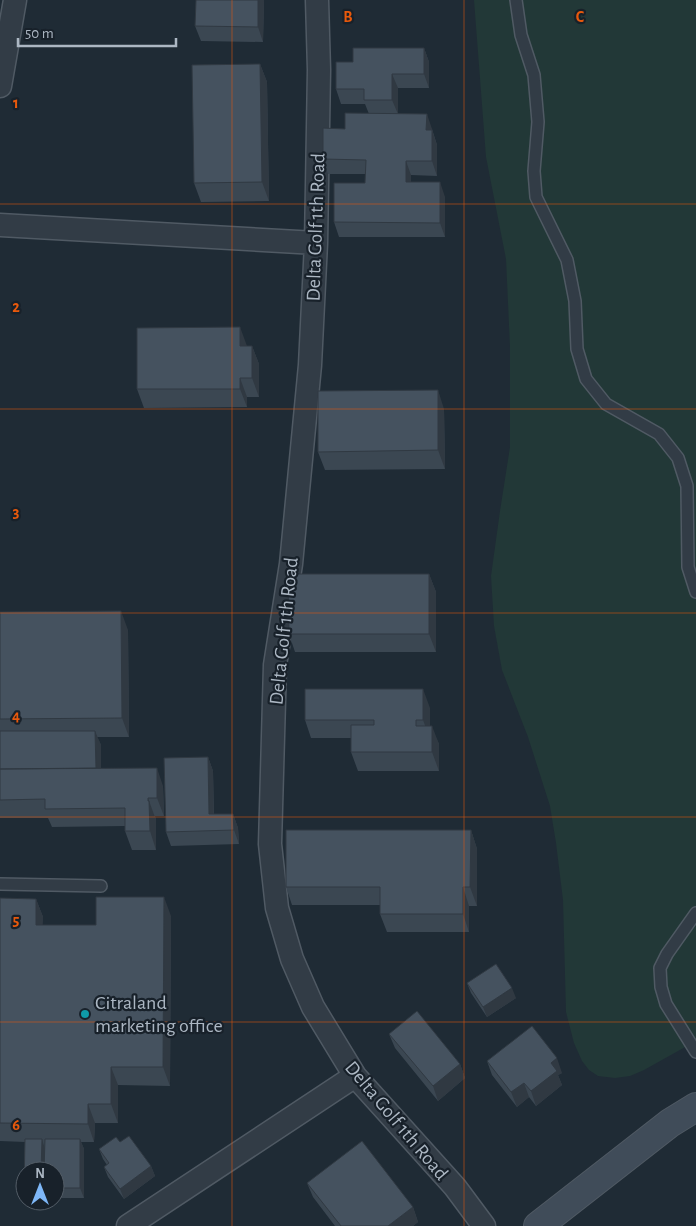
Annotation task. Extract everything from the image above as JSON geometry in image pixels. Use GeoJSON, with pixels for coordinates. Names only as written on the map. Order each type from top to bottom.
{"type":"FeatureCollection","features":[{"type":"Feature","properties":{"kind":"street"},"geometry":{"type":"LineString","coordinates":[[0,86],[15,0]]}},
{"type":"Feature","properties":{"kind":"street","name":"Delta Golf 1th Road"},"geometry":{"type":"LineString","coordinates":[[316,0],[319,70],[316,243],[310,365],[292,555],[275,665],[270,844],[277,908],[292,959],[314,1007],[355,1076],[455,1187],[484,1226]]}},
{"type":"Feature","properties":{"kind":"street"},"geometry":{"type":"LineString","coordinates":[[0,225],[316,243]]}},
{"type":"Feature","properties":{"kind":"street"},"geometry":{"type":"LineString","coordinates":[[128,1226],[355,1076]]}},
{"type":"Feature","properties":{"kind":"street"},"geometry":{"type":"LineString","coordinates":[[538,1226],[670,1123],[696,1107]]}},
{"type":"Feature","properties":{"kind":"lane"},"geometry":{"type":"LineString","coordinates":[[516,0],[522,35],[534,75],[536,94],[538,122],[534,171],[536,197],[567,260],[575,301],[577,349],[586,379],[606,404],[659,434],[678,458],[687,486],[688,568],[696,592]]}},
{"type":"Feature","properties":{"kind":"lane"},"geometry":{"type":"LineString","coordinates":[[0,884],[101,886]]}},
{"type":"Feature","properties":{"kind":"lane"},"geometry":{"type":"LineString","coordinates":[[696,914],[667,954],[660,968],[661,987],[666,1004],[696,1052]]}},
{"type":"Feature","properties":{"kind":"green space"},"geometry":{"type":"Polygon","coordinates":[[[474,0],[696,0],[696,1041],[630,1076],[615,1078],[598,1076],[589,1070],[582,1061],[574,1043],[566,1012],[563,900],[550,806],[528,737],[502,670],[494,626],[491,576],[510,447],[510,347],[506,259],[486,157],[474,0]]]}},
{"type":"Feature","properties":{"kind":"building"},"geometry":{"type":"Polygon","coordinates":[[[196,0],[258,0],[258,27],[195,26],[196,0]]]}},
{"type":"Feature","properties":{"kind":"building"},"geometry":{"type":"Polygon","coordinates":[[[353,48],[424,48],[424,74],[392,74],[392,100],[364,100],[364,89],[336,89],[336,62],[353,62],[353,48]]]}},
{"type":"Feature","properties":{"kind":"building"},"geometry":{"type":"Polygon","coordinates":[[[260,64],[262,182],[194,183],[192,65],[260,64]]]}},
{"type":"Feature","properties":{"kind":"building"},"geometry":{"type":"Polygon","coordinates":[[[345,113],[427,114],[426,130],[432,130],[432,161],[406,161],[406,182],[440,182],[440,223],[334,222],[334,183],[365,183],[366,160],[323,159],[323,128],[345,129],[345,113]]]}},
{"type":"Feature","properties":{"kind":"building"},"geometry":{"type":"Polygon","coordinates":[[[240,327],[240,346],[252,346],[252,378],[240,378],[240,389],[137,389],[137,328],[240,327]]]}},
{"type":"Feature","properties":{"kind":"building"},"geometry":{"type":"Polygon","coordinates":[[[438,390],[438,450],[318,452],[318,391],[438,390]]]}},
{"type":"Feature","properties":{"kind":"building"},"geometry":{"type":"Polygon","coordinates":[[[288,574],[429,574],[429,634],[289,634],[288,574]]]}},
{"type":"Feature","properties":{"kind":"building"},"geometry":{"type":"Polygon","coordinates":[[[121,611],[122,718],[0,719],[0,612],[121,611]]]}},
{"type":"Feature","properties":{"kind":"building"},"geometry":{"type":"Polygon","coordinates":[[[305,689],[423,689],[423,720],[416,720],[416,726],[432,726],[432,752],[351,752],[351,725],[374,725],[374,720],[305,720],[305,689]]]}},
{"type":"Feature","properties":{"kind":"building"},"geometry":{"type":"Polygon","coordinates":[[[0,731],[95,731],[96,768],[0,769],[0,731]]]}},
{"type":"Feature","properties":{"kind":"building"},"geometry":{"type":"Polygon","coordinates":[[[208,757],[209,814],[233,814],[234,830],[166,832],[164,758],[208,757]]]}},
{"type":"Feature","properties":{"kind":"building"},"geometry":{"type":"Polygon","coordinates":[[[157,768],[157,798],[148,798],[150,831],[125,831],[125,808],[45,809],[45,799],[0,800],[0,769],[157,768]]]}},
{"type":"Feature","properties":{"kind":"building"},"geometry":{"type":"Polygon","coordinates":[[[286,830],[471,830],[470,887],[463,887],[463,914],[380,914],[380,887],[286,887],[286,830]]]}},
{"type":"Feature","properties":{"kind":"building","name":"Citraland marketing office"},"geometry":{"type":"Polygon","coordinates":[[[96,897],[164,897],[163,1067],[111,1067],[111,1104],[88,1104],[88,1124],[0,1123],[0,898],[36,899],[36,925],[96,925],[96,897]]]}},
{"type":"Feature","properties":{"kind":"building"},"geometry":{"type":"Polygon","coordinates":[[[496,964],[512,988],[483,1007],[467,983],[496,964]]]}},
{"type":"Feature","properties":{"kind":"building"},"geometry":{"type":"Polygon","coordinates":[[[417,1011],[460,1064],[433,1086],[389,1034],[417,1011]]]}},
{"type":"Feature","properties":{"kind":"building"},"geometry":{"type":"Polygon","coordinates":[[[532,1026],[557,1058],[551,1063],[557,1071],[531,1091],[524,1083],[511,1092],[487,1061],[532,1026]]]}},
{"type":"Feature","properties":{"kind":"building"},"geometry":{"type":"Polygon","coordinates":[[[129,1136],[151,1166],[120,1189],[104,1167],[109,1163],[99,1149],[116,1137],[120,1142],[129,1136]]]}},
{"type":"Feature","properties":{"kind":"building"},"geometry":{"type":"Polygon","coordinates":[[[25,1139],[42,1139],[41,1161],[25,1161],[25,1139]]]}},
{"type":"Feature","properties":{"kind":"building"},"geometry":{"type":"Polygon","coordinates":[[[45,1139],[80,1139],[80,1188],[65,1188],[65,1161],[44,1161],[45,1139]]]}},
{"type":"Feature","properties":{"kind":"building"},"geometry":{"type":"Polygon","coordinates":[[[362,1141],[413,1207],[388,1226],[341,1226],[307,1183],[362,1141]]]}},
{"type":"Feature","properties":{"kind":"place","name":"Citraland marketing office"},"geometry":{"type":"Point","coordinates":[85,1014]}}]}
